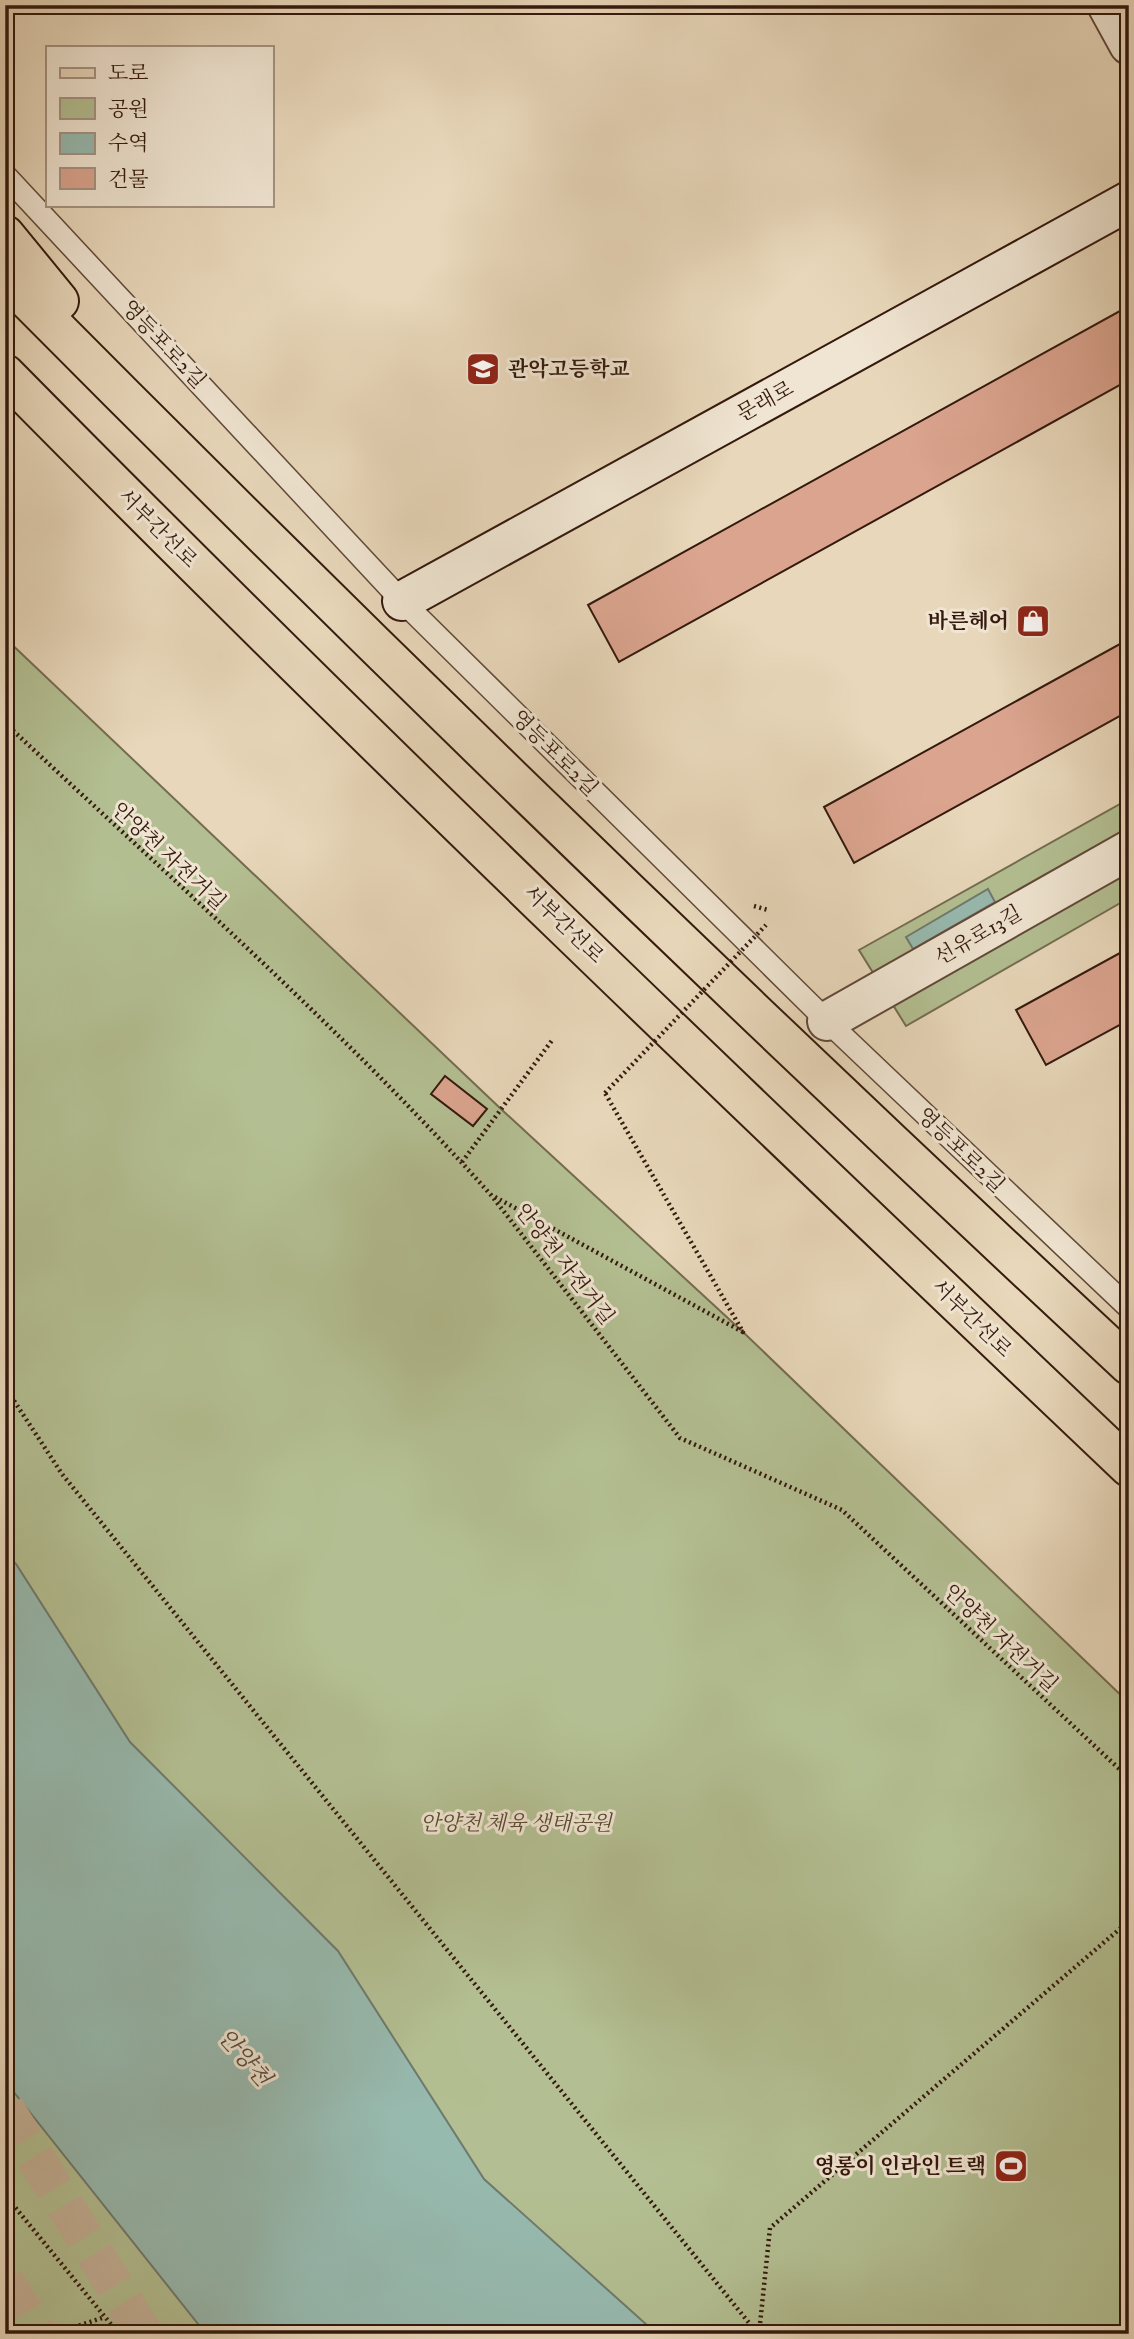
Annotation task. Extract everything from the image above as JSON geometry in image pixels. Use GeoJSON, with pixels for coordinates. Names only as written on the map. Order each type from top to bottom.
{"type":"FeatureCollection","features":[{"type":"Feature","properties":{"kind":"main road"},"geometry":{"type":"LineString","coordinates":[[5,235],[217,491]]}},
{"type":"Feature","properties":{"kind":"main road"},"geometry":{"type":"LineString","coordinates":[[5,277],[217,491],[923,1174],[1129,1365]]}},
{"type":"Feature","properties":{"kind":"main road","name":"서부간선로"},"geometry":{"type":"LineString","coordinates":[[5,374],[169,540],[860,1211],[1129,1467]]}},
{"type":"Feature","properties":{"kind":"main road"},"geometry":{"type":"LineString","coordinates":[[5,401],[169,540]]}},
{"type":"Feature","properties":{"kind":"street"},"geometry":{"type":"LineString","coordinates":[[1107,5],[1129,45]]}},
{"type":"Feature","properties":{"kind":"street","name":"문래로"},"geometry":{"type":"LineString","coordinates":[[402,601],[1129,201]]}},
{"type":"Feature","properties":{"kind":"street","name":"선유로13길"},"geometry":{"type":"LineString","coordinates":[[827,1021],[1129,850]]}},
{"type":"Feature","properties":{"kind":"lane","name":"영등포로2길"},"geometry":{"type":"LineString","coordinates":[[5,176],[402,601],[827,1021],[1129,1308]]}},
{"type":"Feature","properties":{"kind":"path","name":"안양천 자전거길"},"geometry":{"type":"LineString","coordinates":[[5,723],[283,984],[462,1162],[492,1195],[680,1437],[842,1510],[1129,1778]]}},
{"type":"Feature","properties":{"kind":"path"},"geometry":{"type":"LineString","coordinates":[[492,1195],[743,1332],[605,1093],[766,925]]}},
{"type":"Feature","properties":{"kind":"path"},"geometry":{"type":"LineString","coordinates":[[462,1162],[553,1039]]}},
{"type":"Feature","properties":{"kind":"path"},"geometry":{"type":"LineString","coordinates":[[5,1387],[62,1474],[758,2334]]}},
{"type":"Feature","properties":{"kind":"path"},"geometry":{"type":"LineString","coordinates":[[758,2334],[771,2228],[1129,1921]]}},
{"type":"Feature","properties":{"kind":"path"},"geometry":{"type":"LineString","coordinates":[[5,2195],[119,2334]]}},
{"type":"Feature","properties":{"kind":"path"},"geometry":{"type":"LineString","coordinates":[[53,2334],[105,2317]]}},
{"type":"Feature","properties":{"kind":"path"},"geometry":{"type":"LineString","coordinates":[[82,2325],[85,2334]]}},
{"type":"Feature","properties":{"kind":"green space","name":"안양천 체육 생태공원"},"geometry":{"type":"Polygon","coordinates":[[[5,638],[501,1109],[743,1332],[1129,1703],[1129,2334],[5,2334],[5,638]]]}},
{"type":"Feature","properties":{"kind":"green space"},"geometry":{"type":"Polygon","coordinates":[[[1129,799],[1129,898],[906,1026],[859,950],[1129,799]]]}},
{"type":"Feature","properties":{"kind":"water"},"geometry":{"type":"Polygon","coordinates":[[[988,889],[995,902],[913,949],[906,937],[988,889]]]}},
{"type":"Feature","properties":{"kind":"water","name":"안양천"},"geometry":{"type":"Polygon","coordinates":[[[5,1553],[16,1564],[130,1742],[338,1951],[484,2179],[657,2334],[206,2334],[5,2081],[5,1553]]]}},
{"type":"Feature","properties":{"kind":"building"},"geometry":{"type":"Polygon","coordinates":[[[1129,306],[1129,380],[619,662],[588,605],[1129,306]]]}},
{"type":"Feature","properties":{"kind":"building"},"geometry":{"type":"Polygon","coordinates":[[[1129,639],[1129,711],[854,863],[824,807],[1129,639]]]}},
{"type":"Feature","properties":{"kind":"building"},"geometry":{"type":"Polygon","coordinates":[[[1129,948],[1129,1020],[1046,1065],[1016,1010],[1129,948]]]}},
{"type":"Feature","properties":{"kind":"building"},"geometry":{"type":"Polygon","coordinates":[[[445,1076],[487,1109],[473,1126],[431,1094],[445,1076]]]}},
{"type":"Feature","properties":{"kind":"tunnel"},"geometry":{"type":"LineString","coordinates":[[5,2108],[144,2334]]}},
{"type":"Feature","properties":{"kind":"tunnel"},"geometry":{"type":"LineString","coordinates":[[5,2281],[38,2334]]}},
{"type":"Feature","properties":{"kind":"place","name":"관악고등학교"},"geometry":{"type":"Point","coordinates":[483,369]}},
{"type":"Feature","properties":{"kind":"place","name":"바른헤어"},"geometry":{"type":"Point","coordinates":[1033,621]}},
{"type":"Feature","properties":{"kind":"place","name":"영롱이 인라인 트랙"},"geometry":{"type":"Point","coordinates":[1011,2166]}}]}
